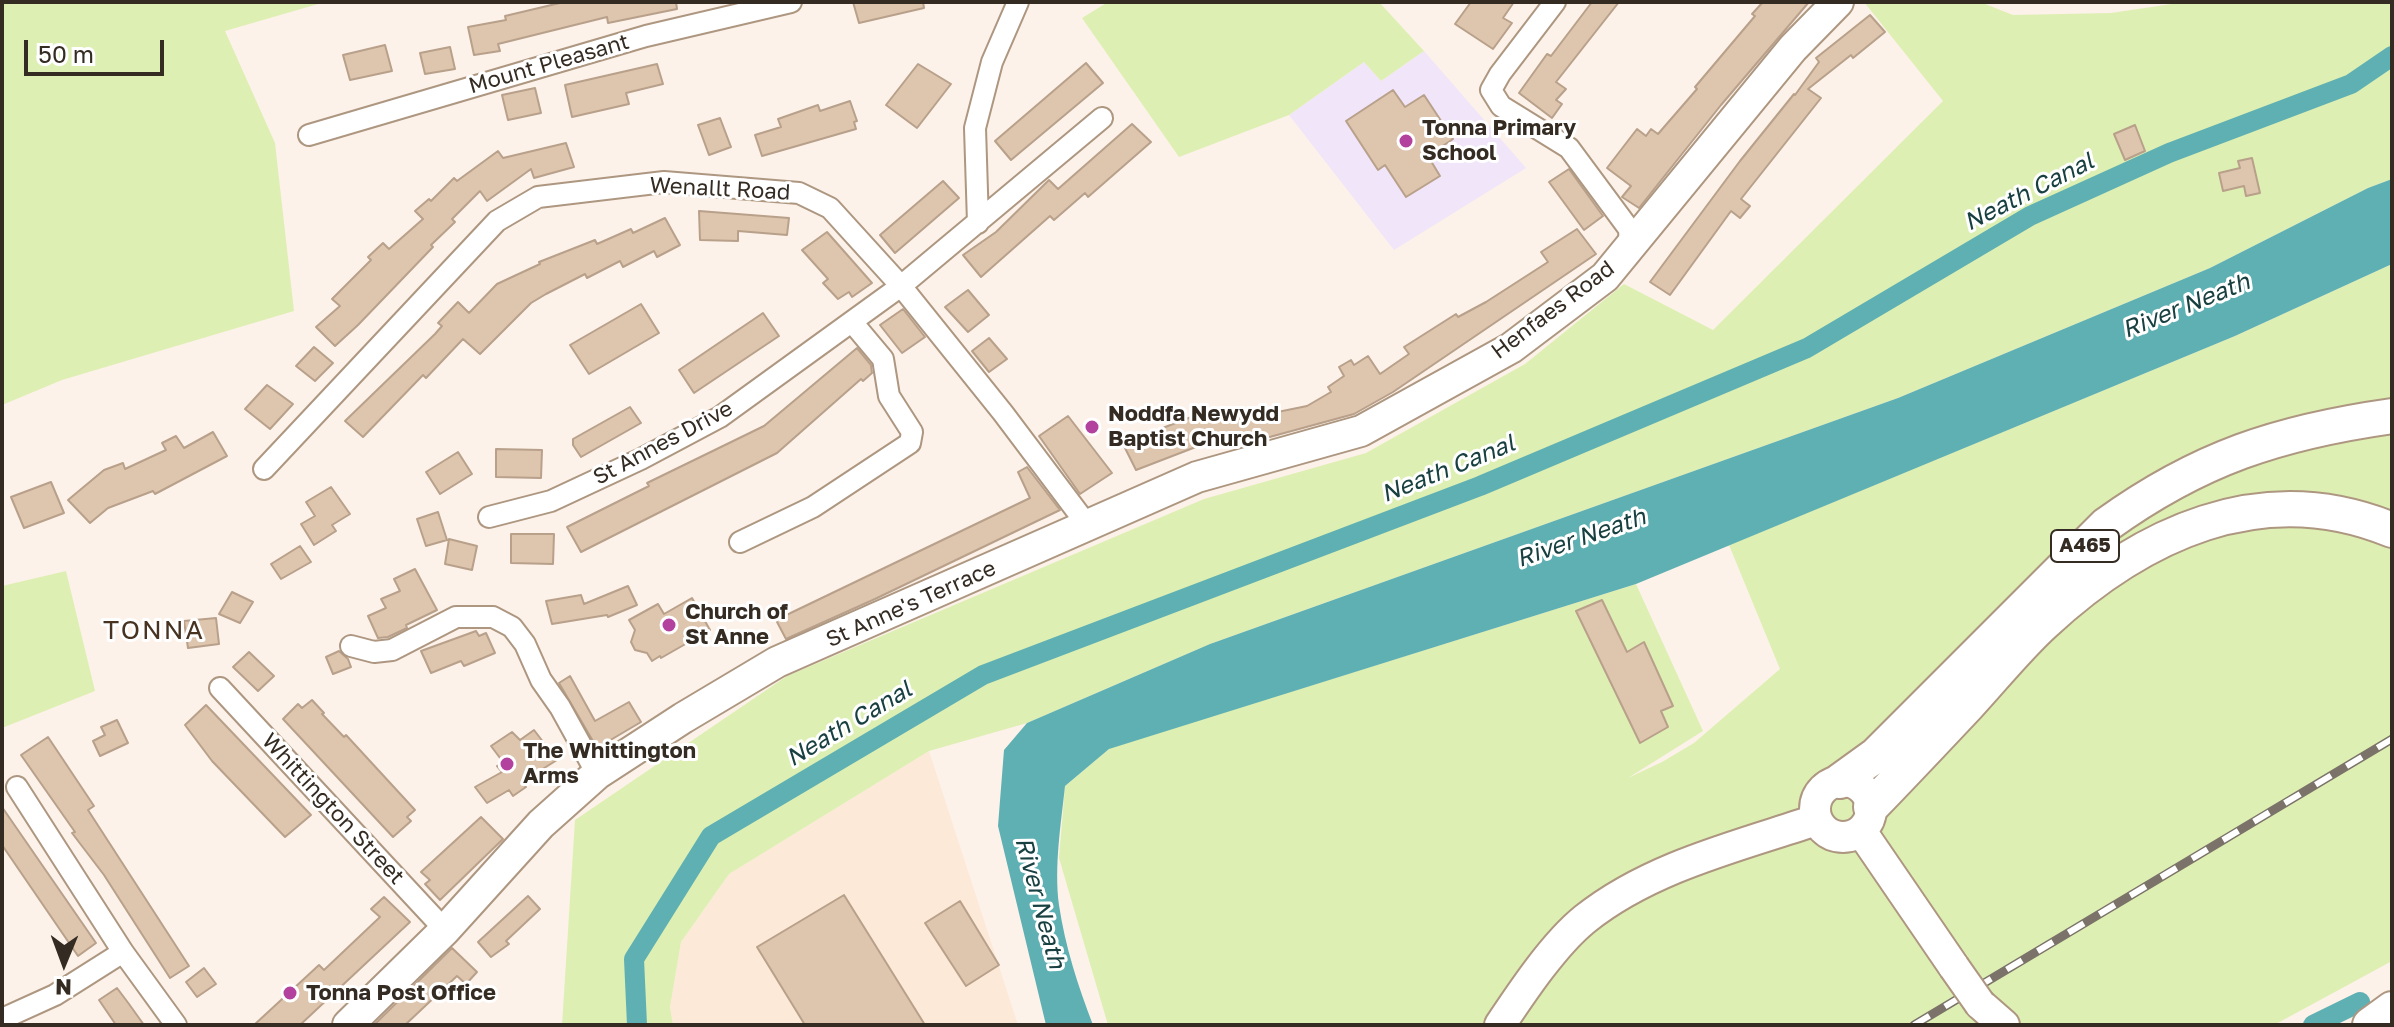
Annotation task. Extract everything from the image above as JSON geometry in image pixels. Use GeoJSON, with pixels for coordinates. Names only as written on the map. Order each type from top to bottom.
{"type":"FeatureCollection","features":[{"type":"Feature","properties":{"kind":"highway","name":"A465"},"geometry":{"type":"LineString","coordinates":[[1840,781],[1876,755],[2106,525],[2149,494],[2259,443],[2309,430],[2392,416]]}},
{"type":"Feature","properties":{"kind":"highway","name":"A465"},"geometry":{"type":"LineString","coordinates":[[1866,819],[2040,626],[2086,586],[2167,537],[2210,520],[2239,513],[2295,508],[2338,512],[2392,530]]}},
{"type":"Feature","properties":{"kind":"highway"},"geometry":{"type":"LineString","coordinates":[[2370,1025],[2392,1009]]}},
{"type":"Feature","properties":{"kind":"main road","name":"Henfaes Road"},"geometry":{"type":"LineString","coordinates":[[1088,526],[1197,477],[1361,431],[1511,348],[1605,277],[1793,48],[1838,2]]}},
{"type":"Feature","properties":{"kind":"main road","name":"St Anne's Terrace"},"geometry":{"type":"LineString","coordinates":[[348,1025],[445,930],[541,824],[597,774],[777,662],[1088,526]]}},
{"type":"Feature","properties":{"kind":"main road"},"geometry":{"type":"LineString","coordinates":[[1866,819],[1853,836],[1836,837],[1827,833],[1816,820],[1814,811],[1819,794],[1824,787],[1840,781],[1858,785],[1865,791],[1866,819],[1983,1014],[2004,1025]]}},
{"type":"Feature","properties":{"kind":"main road"},"geometry":{"type":"LineString","coordinates":[[1500,1025],[1533,977],[1583,920],[1634,887],[1695,861],[1816,820]]}},
{"type":"Feature","properties":{"kind":"street","name":"Mount Pleasant"},"geometry":{"type":"LineString","coordinates":[[309,135],[646,36],[791,2]]}},
{"type":"Feature","properties":{"kind":"street"},"geometry":{"type":"LineString","coordinates":[[978,223],[975,128],[992,62],[1018,2]]}},
{"type":"Feature","properties":{"kind":"street"},"geometry":{"type":"LineString","coordinates":[[1555,2],[1491,90],[1501,106],[1569,148],[1629,229],[1630,248]]}},
{"type":"Feature","properties":{"kind":"street","name":"St Annes Drive"},"geometry":{"type":"LineString","coordinates":[[489,517],[551,501],[720,417],[901,286],[1102,118]]}},
{"type":"Feature","properties":{"kind":"street","name":"Wenallt Road"},"geometry":{"type":"LineString","coordinates":[[264,469],[497,221],[538,197],[664,182],[799,193],[830,208],[901,286],[1003,413],[1088,526]]}},
{"type":"Feature","properties":{"kind":"street"},"geometry":{"type":"LineString","coordinates":[[740,542],[813,507],[910,443],[912,432],[889,396],[883,359],[852,322]]}},
{"type":"Feature","properties":{"kind":"street"},"geometry":{"type":"LineString","coordinates":[[351,646],[374,652],[392,650],[456,617],[493,617],[512,627],[525,644],[541,680],[560,707],[597,774]]}},
{"type":"Feature","properties":{"kind":"street","name":"Whittington Street"},"geometry":{"type":"LineString","coordinates":[[220,688],[445,930]]}},
{"type":"Feature","properties":{"kind":"street"},"geometry":{"type":"LineString","coordinates":[[17,787],[123,952],[176,1025]]}},
{"type":"Feature","properties":{"kind":"street"},"geometry":{"type":"LineString","coordinates":[[2,1019],[55,995],[123,952]]}},
{"type":"Feature","properties":{"kind":"shaded area","name":"Tonna Primary School"},"geometry":{"type":"Polygon","coordinates":[[[1424,51],[1526,168],[1394,250],[1289,115],[1364,62],[1381,81],[1424,51]]]}},
{"type":"Feature","properties":{"kind":"shaded area"},"geometry":{"type":"Polygon","coordinates":[[[929,751],[1018,1025],[673,1025],[670,1007],[681,942],[729,874],[929,751]]]}},
{"type":"Feature","properties":{"kind":"green space"},"geometry":{"type":"Polygon","coordinates":[[[2,2],[325,2],[225,31],[275,143],[294,311],[62,380],[2,405],[2,2]]]}},
{"type":"Feature","properties":{"kind":"green space"},"geometry":{"type":"Polygon","coordinates":[[[1108,2],[1379,2],[1424,51],[1381,81],[1364,62],[1289,115],[1179,157],[1082,18],[1108,2]]]}},
{"type":"Feature","properties":{"kind":"green space"},"geometry":{"type":"Polygon","coordinates":[[[1864,2],[1980,2],[2013,15],[2111,13],[2185,2],[2392,2],[2392,179],[2368,188],[2210,268],[1898,398],[1210,644],[1027,723],[929,751],[729,874],[681,942],[670,1007],[673,1025],[562,1025],[575,820],[787,676],[1204,499],[1366,453],[1525,364],[1624,284],[1713,330],[1943,101],[1864,2]]]}},
{"type":"Feature","properties":{"kind":"green space"},"geometry":{"type":"Polygon","coordinates":[[[2392,264],[2392,961],[2274,1025],[1108,1025],[1059,858],[1065,786],[1110,748],[1636,584],[1703,731],[1628,778],[1694,743],[1780,669],[1729,545],[2235,336],[2392,264]]]}},
{"type":"Feature","properties":{"kind":"green space"},"geometry":{"type":"Polygon","coordinates":[[[66,571],[95,691],[2,728],[2,586],[66,571]]]}},
{"type":"Feature","properties":{"kind":"water","name":"River Neath"},"geometry":{"type":"Polygon","coordinates":[[[2392,179],[2392,264],[2235,336],[1636,584],[1109,749],[1065,786],[1058,860],[1059,905],[1065,936],[1093,1025],[1046,1025],[998,826],[1004,750],[1027,723],[1210,644],[1898,398],[2210,268],[2368,188],[2392,179]]]}},
{"type":"Feature","properties":{"kind":"building"},"geometry":{"type":"Polygon","coordinates":[[[564,2],[676,2],[677,9],[608,23],[607,17],[498,44],[500,51],[474,55],[468,27],[506,20],[505,16],[564,2]]]}},
{"type":"Feature","properties":{"kind":"building"},"geometry":{"type":"Polygon","coordinates":[[[853,2],[923,2],[924,8],[859,23],[853,2]]]}},
{"type":"Feature","properties":{"kind":"building"},"geometry":{"type":"Polygon","coordinates":[[[1471,2],[1514,2],[1503,18],[1512,23],[1493,49],[1455,24],[1471,2]]]}},
{"type":"Feature","properties":{"kind":"building"},"geometry":{"type":"Polygon","coordinates":[[[1592,2],[1619,2],[1556,82],[1566,89],[1556,100],[1562,104],[1552,118],[1519,93],[1547,54],[1551,56],[1592,2]]]}},
{"type":"Feature","properties":{"kind":"building"},"geometry":{"type":"Polygon","coordinates":[[[1763,2],[1809,2],[1639,208],[1622,197],[1631,186],[1607,168],[1637,129],[1646,136],[1651,129],[1658,134],[1697,89],[1695,87],[1755,16],[1752,14],[1763,2]]]}},
{"type":"Feature","properties":{"kind":"building"},"geometry":{"type":"Polygon","coordinates":[[[1870,15],[1885,32],[1808,89],[1821,98],[1741,199],[1750,206],[1740,218],[1731,211],[1670,295],[1650,282],[1740,161],[1795,95],[1819,62],[1816,58],[1870,15]]]}},
{"type":"Feature","properties":{"kind":"building"},"geometry":{"type":"Polygon","coordinates":[[[385,45],[392,71],[350,80],[343,55],[385,45]]]}},
{"type":"Feature","properties":{"kind":"building"},"geometry":{"type":"Polygon","coordinates":[[[450,47],[455,69],[425,74],[420,53],[450,47]]]}},
{"type":"Feature","properties":{"kind":"building"},"geometry":{"type":"Polygon","coordinates":[[[1086,63],[1103,83],[1011,160],[995,141],[1086,63]]]}},
{"type":"Feature","properties":{"kind":"building"},"geometry":{"type":"Polygon","coordinates":[[[657,64],[663,84],[626,93],[629,104],[572,117],[565,85],[657,64]]]}},
{"type":"Feature","properties":{"kind":"building"},"geometry":{"type":"Polygon","coordinates":[[[918,64],[951,84],[917,128],[886,105],[918,64]]]}},
{"type":"Feature","properties":{"kind":"building"},"geometry":{"type":"Polygon","coordinates":[[[535,88],[541,113],[508,120],[502,95],[535,88]]]}},
{"type":"Feature","properties":{"kind":"building"},"geometry":{"type":"Polygon","coordinates":[[[1393,90],[1405,107],[1424,95],[1453,139],[1428,156],[1440,176],[1406,197],[1385,165],[1378,170],[1346,121],[1393,90]]]}},
{"type":"Feature","properties":{"kind":"building"},"geometry":{"type":"Polygon","coordinates":[[[850,101],[857,121],[854,122],[856,129],[762,156],[755,135],[781,127],[778,119],[818,105],[820,111],[850,101]]]}},
{"type":"Feature","properties":{"kind":"building"},"geometry":{"type":"Polygon","coordinates":[[[720,118],[731,147],[709,155],[698,125],[720,118]]]}},
{"type":"Feature","properties":{"kind":"building"},"geometry":{"type":"Polygon","coordinates":[[[1132,124],[1151,142],[1088,197],[1085,193],[1054,220],[1050,216],[981,277],[963,255],[996,232],[1049,180],[1058,189],[1132,124]]]}},
{"type":"Feature","properties":{"kind":"building"},"geometry":{"type":"Polygon","coordinates":[[[2135,125],[2145,151],[2125,160],[2114,134],[2135,125]]]}},
{"type":"Feature","properties":{"kind":"building"},"geometry":{"type":"Polygon","coordinates":[[[566,143],[574,167],[534,178],[531,169],[487,201],[480,191],[452,219],[455,222],[431,245],[433,247],[335,346],[316,327],[340,306],[332,299],[371,260],[368,257],[383,243],[389,249],[423,219],[415,211],[429,199],[431,201],[454,178],[457,181],[498,151],[503,158],[566,143]]]}},
{"type":"Feature","properties":{"kind":"building"},"geometry":{"type":"Polygon","coordinates":[[[2252,158],[2260,193],[2246,196],[2244,186],[2223,191],[2219,173],[2240,168],[2238,161],[2252,158]]]}},
{"type":"Feature","properties":{"kind":"building"},"geometry":{"type":"Polygon","coordinates":[[[1569,169],[1603,216],[1584,230],[1549,182],[1569,169]]]}},
{"type":"Feature","properties":{"kind":"building"},"geometry":{"type":"Polygon","coordinates":[[[943,181],[959,198],[895,253],[880,235],[943,181]]]}},
{"type":"Feature","properties":{"kind":"building"},"geometry":{"type":"Polygon","coordinates":[[[699,211],[789,218],[787,235],[738,231],[738,241],[700,240],[699,211]]]}},
{"type":"Feature","properties":{"kind":"building"},"geometry":{"type":"Polygon","coordinates":[[[665,218],[680,245],[657,257],[654,251],[623,267],[620,261],[546,294],[531,303],[480,354],[463,339],[363,437],[345,421],[435,334],[442,326],[438,323],[458,302],[469,313],[497,284],[539,262],[595,240],[597,244],[631,229],[633,233],[665,218]]]}},
{"type":"Feature","properties":{"kind":"building"},"geometry":{"type":"Polygon","coordinates":[[[1577,229],[1596,254],[1393,392],[1354,414],[1244,444],[1243,441],[1230,445],[1227,435],[1136,470],[1123,444],[1147,434],[1207,411],[1209,415],[1256,408],[1258,416],[1307,406],[1331,392],[1328,387],[1344,376],[1339,367],[1351,360],[1354,365],[1368,356],[1380,374],[1409,354],[1404,347],[1456,314],[1458,317],[1486,302],[1548,262],[1541,252],[1577,229]]]}},
{"type":"Feature","properties":{"kind":"building"},"geometry":{"type":"Polygon","coordinates":[[[827,232],[872,283],[852,297],[849,292],[838,299],[823,283],[828,279],[802,250],[827,232]]]}},
{"type":"Feature","properties":{"kind":"building"},"geometry":{"type":"Polygon","coordinates":[[[968,290],[989,315],[968,332],[945,307],[968,290]]]}},
{"type":"Feature","properties":{"kind":"building"},"geometry":{"type":"Polygon","coordinates":[[[641,304],[659,333],[589,374],[570,345],[641,304]]]}},
{"type":"Feature","properties":{"kind":"building"},"geometry":{"type":"Polygon","coordinates":[[[903,309],[925,337],[902,353],[880,325],[903,309]]]}},
{"type":"Feature","properties":{"kind":"building"},"geometry":{"type":"Polygon","coordinates":[[[763,313],[779,336],[694,393],[679,370],[763,313]]]}},
{"type":"Feature","properties":{"kind":"building"},"geometry":{"type":"Polygon","coordinates":[[[989,338],[1007,359],[989,372],[972,351],[989,338]]]}},
{"type":"Feature","properties":{"kind":"building"},"geometry":{"type":"Polygon","coordinates":[[[314,347],[333,363],[315,381],[296,366],[314,347]]]}},
{"type":"Feature","properties":{"kind":"building"},"geometry":{"type":"Polygon","coordinates":[[[857,348],[871,365],[872,373],[863,381],[861,379],[777,453],[581,552],[567,527],[649,486],[647,483],[764,426],[857,348]]]}},
{"type":"Feature","properties":{"kind":"building"},"geometry":{"type":"Polygon","coordinates":[[[267,385],[293,404],[270,429],[245,409],[267,385]]]}},
{"type":"Feature","properties":{"kind":"building"},"geometry":{"type":"Polygon","coordinates":[[[630,407],[641,423],[581,457],[573,445],[573,439],[630,407]]]}},
{"type":"Feature","properties":{"kind":"building"},"geometry":{"type":"Polygon","coordinates":[[[1068,416],[1112,473],[1080,494],[1039,436],[1068,416]]]}},
{"type":"Feature","properties":{"kind":"building"},"geometry":{"type":"Polygon","coordinates":[[[213,432],[227,456],[155,494],[153,491],[108,508],[90,523],[68,500],[104,470],[123,463],[125,469],[166,450],[162,443],[176,436],[184,448],[213,432]]]}},
{"type":"Feature","properties":{"kind":"building"},"geometry":{"type":"Polygon","coordinates":[[[496,449],[542,450],[541,478],[496,477],[496,449]]]}},
{"type":"Feature","properties":{"kind":"building"},"geometry":{"type":"Polygon","coordinates":[[[458,452],[472,474],[440,494],[426,472],[458,452]]]}},
{"type":"Feature","properties":{"kind":"building"},"geometry":{"type":"Polygon","coordinates":[[[1027,467],[1060,510],[786,639],[776,620],[1030,498],[1018,472],[1027,467]]]}},
{"type":"Feature","properties":{"kind":"building"},"geometry":{"type":"Polygon","coordinates":[[[51,482],[64,513],[24,528],[11,497],[51,482]]]}},
{"type":"Feature","properties":{"kind":"building"},"geometry":{"type":"Polygon","coordinates":[[[331,487],[350,514],[332,525],[336,531],[314,545],[301,524],[315,516],[306,502],[331,487]]]}},
{"type":"Feature","properties":{"kind":"building"},"geometry":{"type":"Polygon","coordinates":[[[438,512],[447,540],[426,546],[417,519],[438,512]]]}},
{"type":"Feature","properties":{"kind":"building"},"geometry":{"type":"Polygon","coordinates":[[[511,534],[554,534],[553,564],[511,563],[511,534]]]}},
{"type":"Feature","properties":{"kind":"building"},"geometry":{"type":"Polygon","coordinates":[[[449,539],[477,546],[472,570],[445,564],[449,539]]]}},
{"type":"Feature","properties":{"kind":"building"},"geometry":{"type":"Polygon","coordinates":[[[300,546],[311,562],[281,579],[271,564],[300,546]]]}},
{"type":"Feature","properties":{"kind":"building"},"geometry":{"type":"Polygon","coordinates":[[[415,569],[437,610],[406,625],[407,628],[378,638],[368,616],[386,608],[381,599],[400,591],[394,579],[415,569]]]}},
{"type":"Feature","properties":{"kind":"building"},"geometry":{"type":"Polygon","coordinates":[[[628,586],[637,605],[608,617],[552,624],[546,601],[581,595],[584,604],[628,586]]]}},
{"type":"Feature","properties":{"kind":"building"},"geometry":{"type":"Polygon","coordinates":[[[232,592],[253,602],[240,623],[219,614],[232,592]]]}},
{"type":"Feature","properties":{"kind":"building","name":"Church of St Anne"},"geometry":{"type":"Polygon","coordinates":[[[692,598],[710,630],[652,661],[647,653],[635,650],[631,642],[635,630],[629,620],[658,604],[664,614],[692,598]]]}},
{"type":"Feature","properties":{"kind":"building"},"geometry":{"type":"Polygon","coordinates":[[[1602,600],[1627,652],[1644,642],[1673,706],[1661,711],[1668,727],[1640,743],[1576,611],[1602,600]]]}},
{"type":"Feature","properties":{"kind":"building"},"geometry":{"type":"Polygon","coordinates":[[[216,618],[219,644],[188,648],[184,621],[216,618]]]}},
{"type":"Feature","properties":{"kind":"building"},"geometry":{"type":"Polygon","coordinates":[[[476,631],[479,636],[486,633],[495,653],[464,666],[461,661],[431,673],[421,651],[476,631]]]}},
{"type":"Feature","properties":{"kind":"building"},"geometry":{"type":"Polygon","coordinates":[[[339,651],[351,667],[333,674],[326,657],[339,651]]]}},
{"type":"Feature","properties":{"kind":"building"},"geometry":{"type":"Polygon","coordinates":[[[249,652],[274,676],[258,691],[233,667],[249,652]]]}},
{"type":"Feature","properties":{"kind":"building"},"geometry":{"type":"Polygon","coordinates":[[[570,676],[595,721],[629,702],[641,722],[597,748],[559,683],[570,676]]]}},
{"type":"Feature","properties":{"kind":"building"},"geometry":{"type":"Polygon","coordinates":[[[312,700],[415,810],[407,817],[411,821],[393,837],[283,719],[298,704],[302,708],[312,700]]]}},
{"type":"Feature","properties":{"kind":"building"},"geometry":{"type":"Polygon","coordinates":[[[206,705],[311,815],[285,837],[212,761],[185,725],[206,705]]]}},
{"type":"Feature","properties":{"kind":"building"},"geometry":{"type":"Polygon","coordinates":[[[117,720],[128,743],[100,756],[93,741],[105,735],[101,727],[117,720]]]}},
{"type":"Feature","properties":{"kind":"building"},"geometry":{"type":"Polygon","coordinates":[[[534,730],[557,760],[522,782],[526,787],[513,796],[509,790],[487,803],[475,787],[502,772],[497,766],[503,762],[491,746],[512,732],[520,740],[534,730]]]}},
{"type":"Feature","properties":{"kind":"building"},"geometry":{"type":"Polygon","coordinates":[[[48,737],[94,806],[88,810],[189,966],[170,978],[21,755],[48,737]]]}},
{"type":"Feature","properties":{"kind":"building"},"geometry":{"type":"Polygon","coordinates":[[[2,807],[96,943],[78,956],[2,845],[2,807]]]}},
{"type":"Feature","properties":{"kind":"building"},"geometry":{"type":"Polygon","coordinates":[[[481,817],[503,839],[440,900],[425,884],[430,880],[421,872],[481,817]]]}},
{"type":"Feature","properties":{"kind":"building"},"geometry":{"type":"Polygon","coordinates":[[[844,895],[925,1025],[805,1025],[757,947],[844,895]]]}},
{"type":"Feature","properties":{"kind":"building"},"geometry":{"type":"Polygon","coordinates":[[[528,896],[540,909],[506,941],[509,944],[491,957],[478,942],[528,896]]]}},
{"type":"Feature","properties":{"kind":"building"},"geometry":{"type":"Polygon","coordinates":[[[384,897],[410,922],[300,1025],[254,1025],[319,965],[324,970],[380,917],[371,909],[384,897]]]}},
{"type":"Feature","properties":{"kind":"building"},"geometry":{"type":"Polygon","coordinates":[[[960,901],[999,965],[966,986],[925,923],[960,901]]]}},
{"type":"Feature","properties":{"kind":"building"},"geometry":{"type":"Polygon","coordinates":[[[452,948],[477,972],[466,984],[457,976],[405,1025],[374,1025],[452,948]]]}},
{"type":"Feature","properties":{"kind":"building"},"geometry":{"type":"Polygon","coordinates":[[[204,968],[216,984],[197,997],[186,982],[204,968]]]}},
{"type":"Feature","properties":{"kind":"building"},"geometry":{"type":"Polygon","coordinates":[[[117,988],[144,1025],[116,1025],[99,1000],[117,988]]]}},
{"type":"Feature","properties":{"kind":"waterway","name":"Neath Canal"},"geometry":{"type":"LineString","coordinates":[[637,1025],[634,959],[711,836],[983,675],[1480,486],[1807,348],[2030,216],[2169,153],[2351,84],[2392,56]]}},
{"type":"Feature","properties":{"kind":"waterway"},"geometry":{"type":"LineString","coordinates":[[2313,1025],[2360,1002]]}},
{"type":"Feature","properties":{"kind":"railway"},"geometry":{"type":"LineString","coordinates":[[1914,1025],[2392,739]]}},
{"type":"Feature","properties":{"kind":"place","name":"Tonna Primary School"},"geometry":{"type":"Point","coordinates":[1406,141]}},
{"type":"Feature","properties":{"kind":"place","name":"Noddfa Newydd Baptist Church"},"geometry":{"type":"Point","coordinates":[1092,427]}},
{"type":"Feature","properties":{"kind":"place","name":"Church of St Anne"},"geometry":{"type":"Point","coordinates":[669,625]}},
{"type":"Feature","properties":{"kind":"place","name":"The Whittington Arms"},"geometry":{"type":"Point","coordinates":[507,764]}},
{"type":"Feature","properties":{"kind":"place","name":"Tonna Post Office"},"geometry":{"type":"Point","coordinates":[290,993]}},
{"type":"Feature","properties":{"kind":"district","name":"TONNA"},"geometry":{"type":"Point","coordinates":[154,631]}}]}
